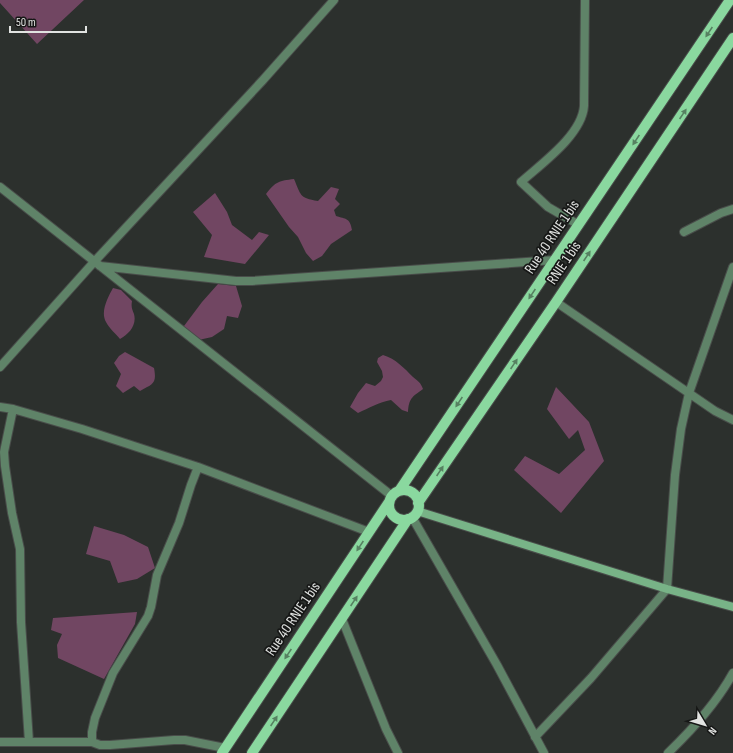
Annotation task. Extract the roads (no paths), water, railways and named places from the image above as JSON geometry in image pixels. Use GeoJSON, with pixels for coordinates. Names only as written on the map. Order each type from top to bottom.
{"type":"FeatureCollection","features":[{"type":"Feature","properties":{"kind":"main road","name":"Rue 40 RNIE 1 bis"},"geometry":{"type":"LineString","coordinates":[[224,751],[393,496],[555,260],[730,0]]}},
{"type":"Feature","properties":{"kind":"main road","name":"RNIE 1 bis"},"geometry":{"type":"LineString","coordinates":[[414,513],[733,38]]}},
{"type":"Feature","properties":{"kind":"main road"},"geometry":{"type":"LineString","coordinates":[[252,753],[414,513],[414,494],[409,491],[393,496],[391,512],[394,516],[403,520],[414,513]]}},
{"type":"Feature","properties":{"kind":"street"},"geometry":{"type":"LineString","coordinates":[[0,367],[96,264],[334,0]]}},
{"type":"Feature","properties":{"kind":"street"},"geometry":{"type":"LineString","coordinates":[[579,224],[548,207],[521,182],[558,150],[582,119],[584,106],[585,0]]}},
{"type":"Feature","properties":{"kind":"street"},"geometry":{"type":"LineString","coordinates":[[0,187],[393,496]]}},
{"type":"Feature","properties":{"kind":"street"},"geometry":{"type":"LineString","coordinates":[[684,232],[721,213],[733,209]]}},
{"type":"Feature","properties":{"kind":"street"},"geometry":{"type":"LineString","coordinates":[[96,264],[252,282],[555,260]]}},
{"type":"Feature","properties":{"kind":"street"},"geometry":{"type":"LineString","coordinates":[[535,737],[591,678],[667,589],[676,475],[681,429],[688,392],[733,267]]}},
{"type":"Feature","properties":{"kind":"street"},"geometry":{"type":"LineString","coordinates":[[556,302],[715,411],[733,420]]}},
{"type":"Feature","properties":{"kind":"street"},"geometry":{"type":"LineString","coordinates":[[0,407],[13,409],[82,429],[198,467],[370,532]]}},
{"type":"Feature","properties":{"kind":"street"},"geometry":{"type":"LineString","coordinates":[[13,409],[4,452],[8,485],[20,549],[21,622],[29,742]]}},
{"type":"Feature","properties":{"kind":"street"},"geometry":{"type":"LineString","coordinates":[[92,742],[92,732],[95,718],[113,673],[148,616],[157,575],[179,523],[198,467]]}},
{"type":"Feature","properties":{"kind":"street"},"geometry":{"type":"LineString","coordinates":[[414,513],[667,589],[733,607]]}},
{"type":"Feature","properties":{"kind":"street"},"geometry":{"type":"LineString","coordinates":[[414,513],[544,753]]}},
{"type":"Feature","properties":{"kind":"street"},"geometry":{"type":"LineString","coordinates":[[342,619],[386,729],[398,753]]}},
{"type":"Feature","properties":{"kind":"street"},"geometry":{"type":"LineString","coordinates":[[668,753],[707,712],[725,688],[733,673]]}},
{"type":"Feature","properties":{"kind":"street"},"geometry":{"type":"LineString","coordinates":[[0,742],[92,742],[100,745],[110,745],[185,740],[224,751]]}}]}
